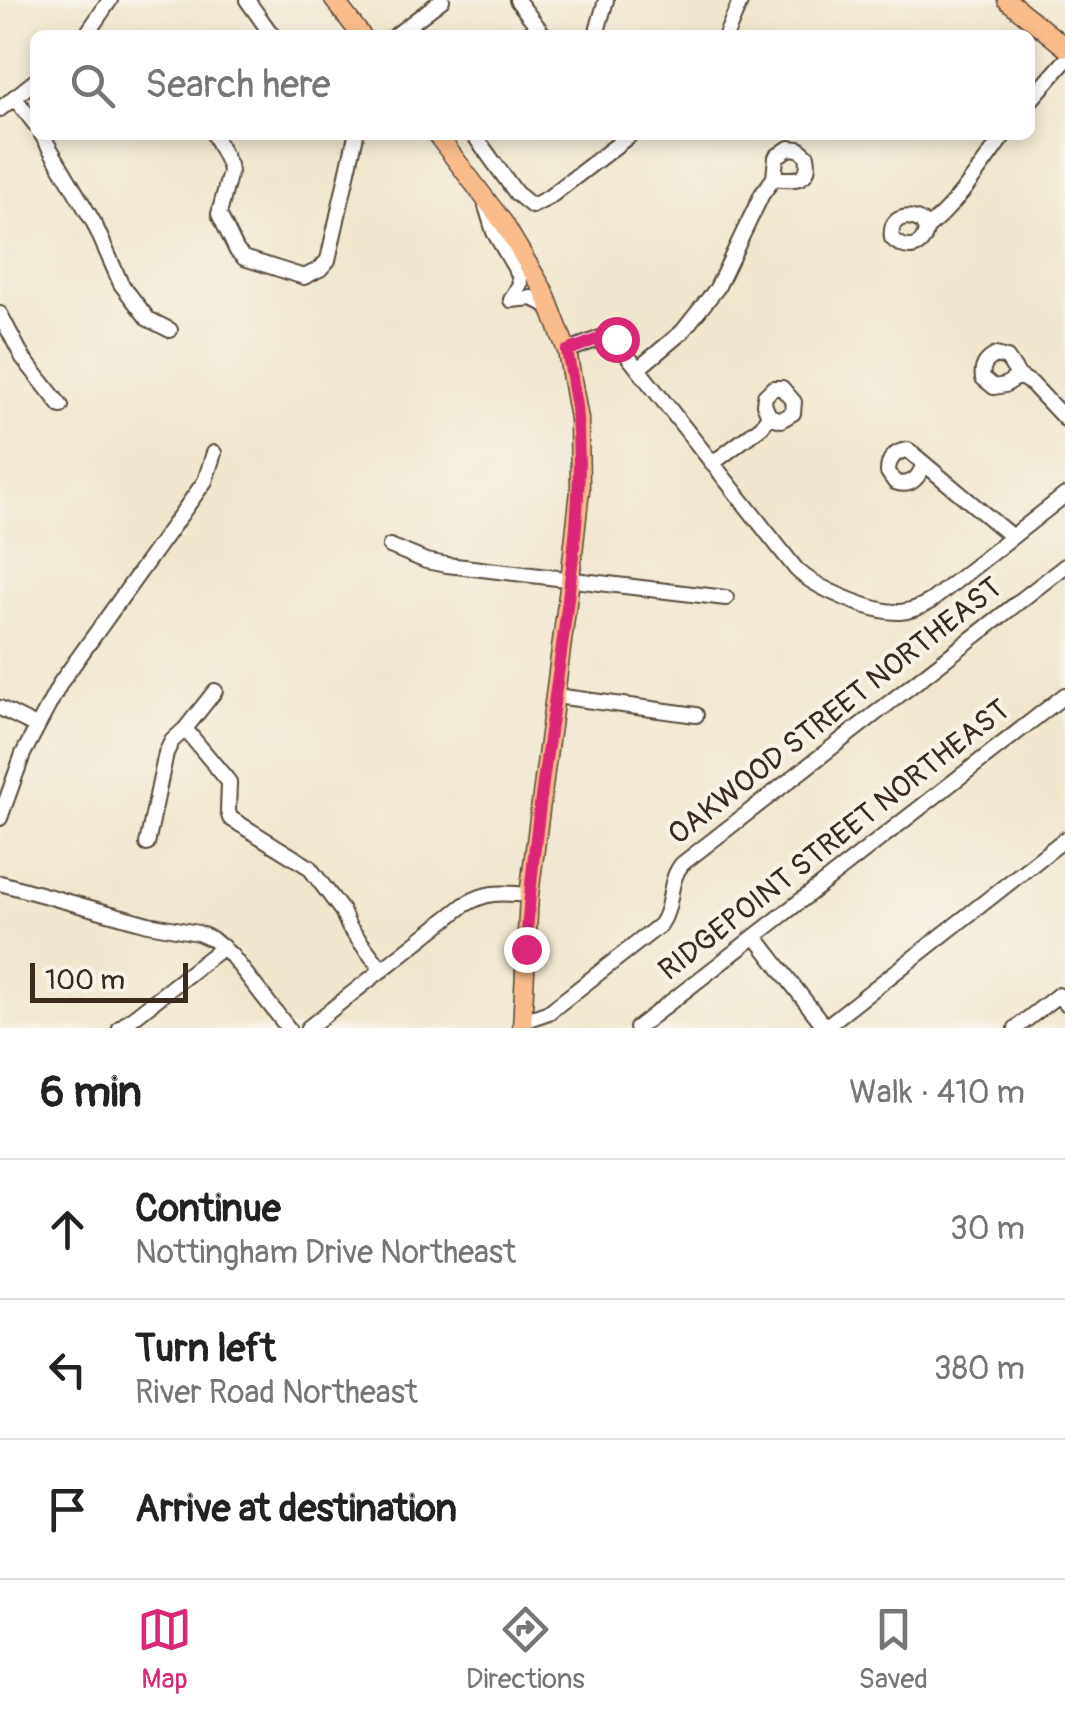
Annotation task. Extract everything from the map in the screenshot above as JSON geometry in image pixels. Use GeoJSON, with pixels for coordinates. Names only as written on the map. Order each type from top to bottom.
{"type":"FeatureCollection","features":[{"type":"Feature","properties":{"kind":"main road"},"geometry":{"type":"LineString","coordinates":[[334,0],[357,30]]}},
{"type":"Feature","properties":{"kind":"main road"},"geometry":{"type":"LineString","coordinates":[[1007,0],[1065,47]]}},
{"type":"Feature","properties":{"kind":"main road"},"geometry":{"type":"LineString","coordinates":[[441,140],[517,243],[551,307],[576,388],[580,490],[530,895],[522,1024]]}},
{"type":"Feature","properties":{"kind":"street"},"geometry":{"type":"LineString","coordinates":[[89,30],[110,0]]}},
{"type":"Feature","properties":{"kind":"street"},"geometry":{"type":"LineString","coordinates":[[247,0],[268,30]]}},
{"type":"Feature","properties":{"kind":"street"},"geometry":{"type":"LineString","coordinates":[[403,30],[442,0]]}},
{"type":"Feature","properties":{"kind":"street"},"geometry":{"type":"LineString","coordinates":[[517,0],[540,30]]}},
{"type":"Feature","properties":{"kind":"street"},"geometry":{"type":"LineString","coordinates":[[597,30],[606,0]]}},
{"type":"Feature","properties":{"kind":"street"},"geometry":{"type":"LineString","coordinates":[[728,30],[740,0]]}},
{"type":"Feature","properties":{"kind":"street"},"geometry":{"type":"LineString","coordinates":[[1035,96],[1065,61]]}},
{"type":"Feature","properties":{"kind":"street"},"geometry":{"type":"LineString","coordinates":[[0,108],[30,84]]}},
{"type":"Feature","properties":{"kind":"street"},"geometry":{"type":"LineString","coordinates":[[14,97],[30,118]]}},
{"type":"Feature","properties":{"kind":"street"},"geometry":{"type":"LineString","coordinates":[[45,140],[94,223],[121,284],[148,319],[170,330]]}},
{"type":"Feature","properties":{"kind":"street"},"geometry":{"type":"LineString","coordinates":[[216,140],[230,172],[219,214],[236,251],[244,258],[304,277],[328,260],[355,140]]}},
{"type":"Feature","properties":{"kind":"street"},"geometry":{"type":"LineString","coordinates":[[478,140],[516,194],[532,206],[548,198],[621,140]]}},
{"type":"Feature","properties":{"kind":"street"},"geometry":{"type":"LineString","coordinates":[[926,229],[944,215],[1000,140]]}},
{"type":"Feature","properties":{"kind":"street"},"geometry":{"type":"LineString","coordinates":[[638,368],[682,332],[706,303],[774,178]]}},
{"type":"Feature","properties":{"kind":"street"},"geometry":{"type":"LineString","coordinates":[[483,195],[494,232],[519,275],[520,284],[511,300],[532,298],[551,307]]}},
{"type":"Feature","properties":{"kind":"street"},"geometry":{"type":"LineString","coordinates":[[0,314],[22,358],[61,406]]}},
{"type":"Feature","properties":{"kind":"street"},"geometry":{"type":"LineString","coordinates":[[567,351],[612,336],[805,578],[832,593],[891,612],[913,610],[930,601],[1065,495]]}},
{"type":"Feature","properties":{"kind":"street"},"geometry":{"type":"LineString","coordinates":[[1019,376],[1032,384],[1065,419]]}},
{"type":"Feature","properties":{"kind":"street"},"geometry":{"type":"LineString","coordinates":[[713,463],[762,426],[769,416]]}},
{"type":"Feature","properties":{"kind":"street"},"geometry":{"type":"LineString","coordinates":[[0,818],[36,726],[76,657],[205,481],[214,452]]}},
{"type":"Feature","properties":{"kind":"street"},"geometry":{"type":"LineString","coordinates":[[924,464],[1012,536]]}},
{"type":"Feature","properties":{"kind":"street"},"geometry":{"type":"LineString","coordinates":[[390,546],[426,561],[726,598]]}},
{"type":"Feature","properties":{"kind":"street","name":"OAKWOOD STREET NORTHEAST"},"geometry":{"type":"LineString","coordinates":[[522,1024],[549,1012],[660,925],[667,913],[672,880],[682,864],[1065,566]]}},
{"type":"Feature","properties":{"kind":"street"},"geometry":{"type":"LineString","coordinates":[[147,844],[166,753],[216,691]]}},
{"type":"Feature","properties":{"kind":"street","name":"RIDGEPOINT STREET NORTHEAST"},"geometry":{"type":"LineString","coordinates":[[638,1028],[1065,694]]}},
{"type":"Feature","properties":{"kind":"street"},"geometry":{"type":"LineString","coordinates":[[556,696],[696,715]]}},
{"type":"Feature","properties":{"kind":"street"},"geometry":{"type":"LineString","coordinates":[[0,708],[36,726]]}},
{"type":"Feature","properties":{"kind":"street"},"geometry":{"type":"LineString","coordinates":[[186,728],[229,782],[230,818],[309,868],[382,970]]}},
{"type":"Feature","properties":{"kind":"street"},"geometry":{"type":"LineString","coordinates":[[755,936],[824,1028],[1065,839]]}},
{"type":"Feature","properties":{"kind":"street"},"geometry":{"type":"LineString","coordinates":[[0,883],[212,938],[231,955],[288,1028]]}},
{"type":"Feature","properties":{"kind":"street"},"geometry":{"type":"LineString","coordinates":[[308,1028],[478,896],[495,892],[530,895]]}},
{"type":"Feature","properties":{"kind":"street"},"geometry":{"type":"LineString","coordinates":[[120,1028],[222,947]]}},
{"type":"Feature","properties":{"kind":"street"},"geometry":{"type":"LineString","coordinates":[[1016,1028],[1058,994],[1065,1003]]}},
{"type":"Feature","properties":{"kind":"route"},"geometry":{"type":"LineString","coordinates":[[526,949],[580,490],[579,419],[567,351],[608,335],[616,339]]}}]}
